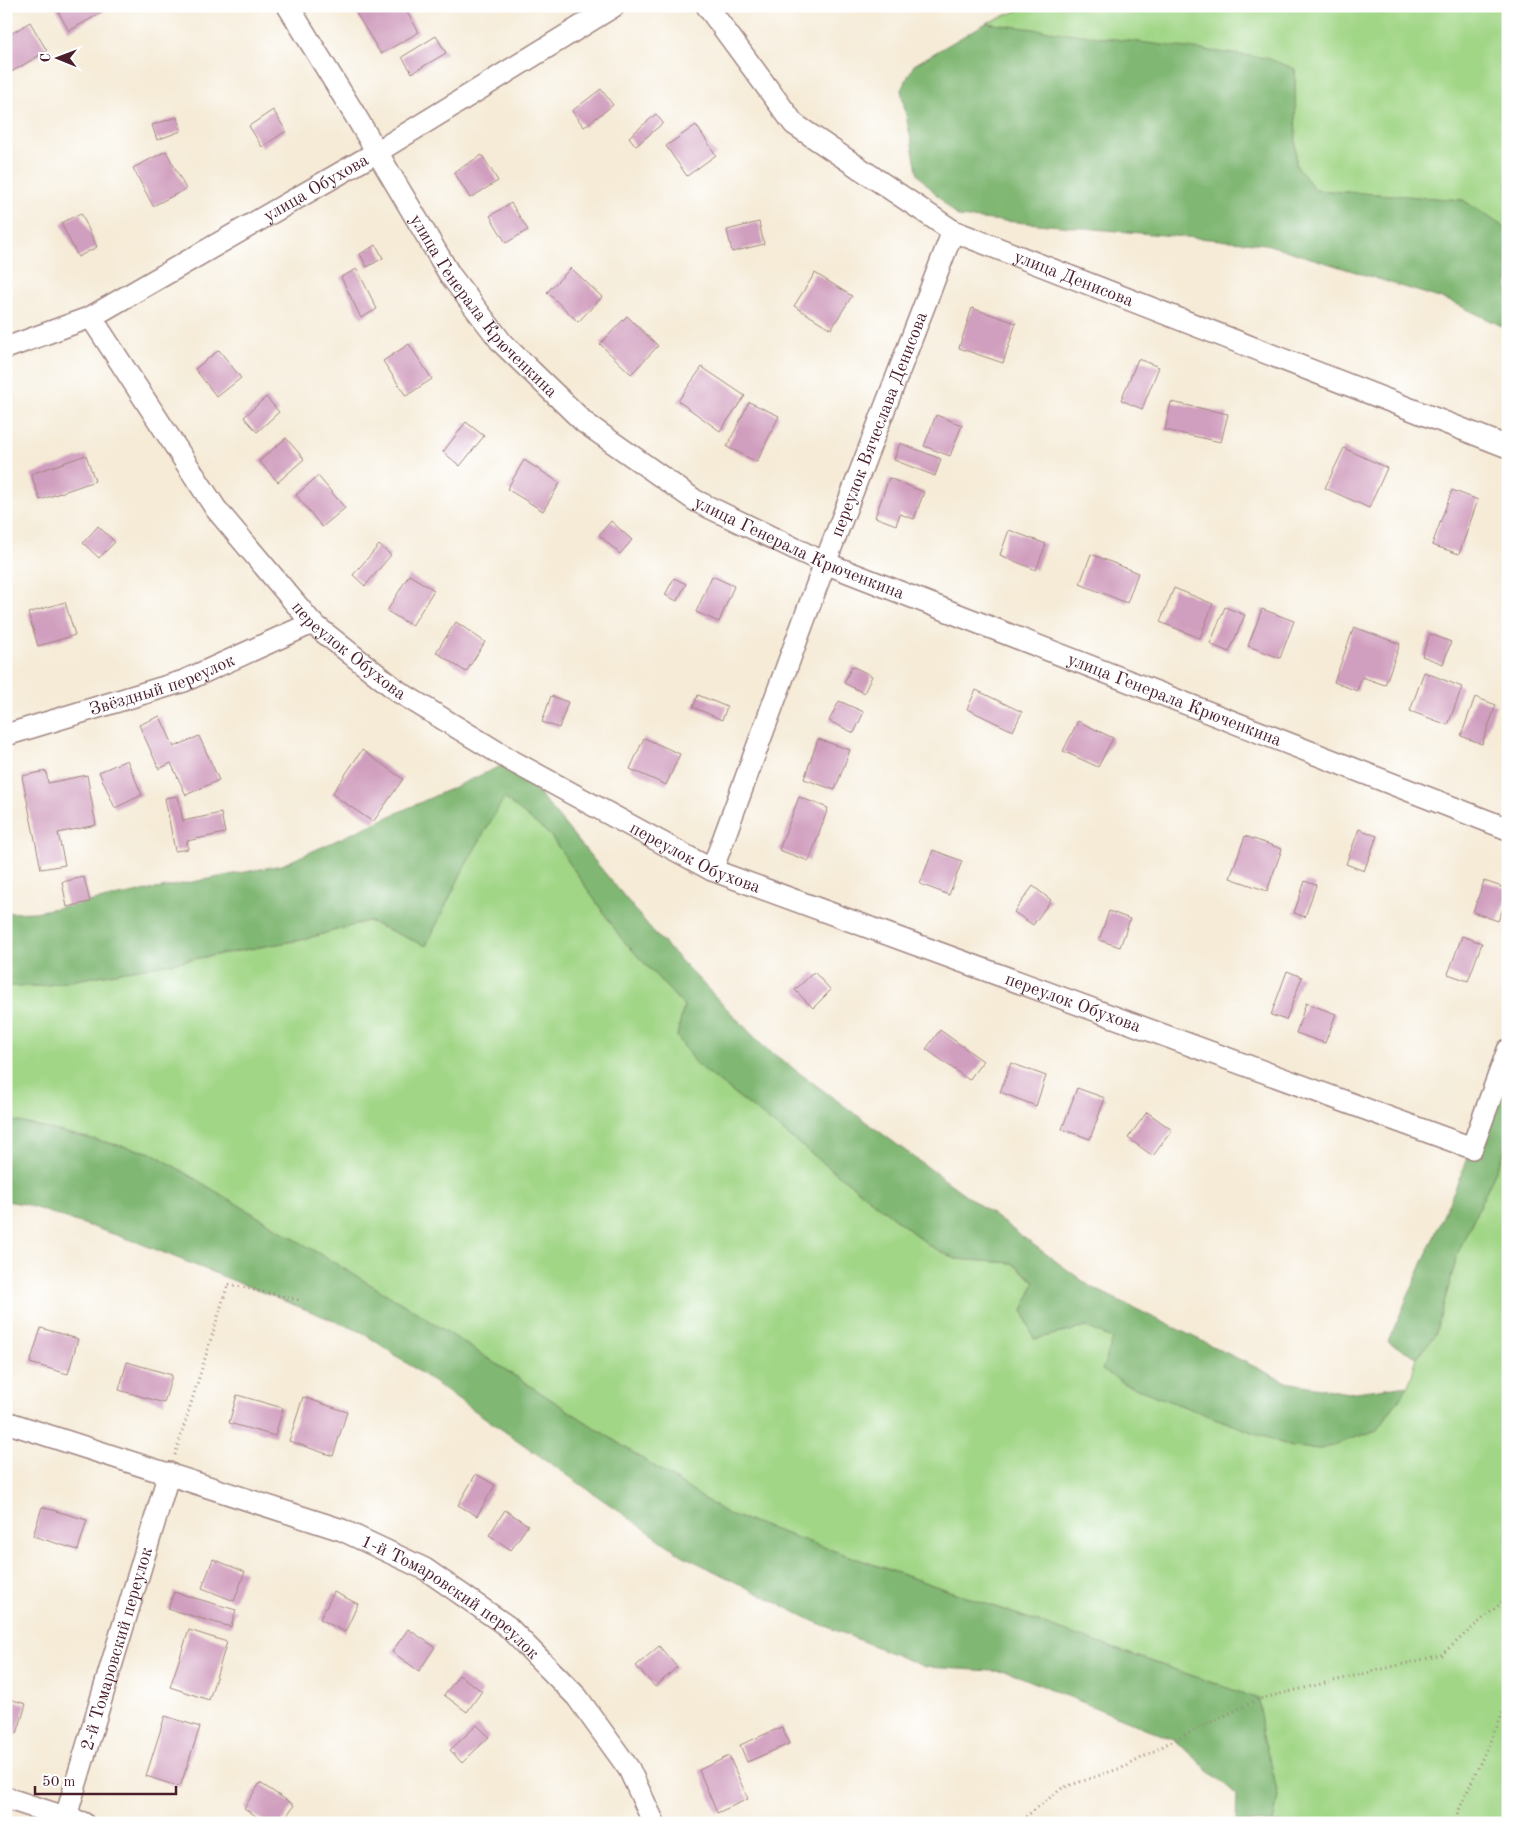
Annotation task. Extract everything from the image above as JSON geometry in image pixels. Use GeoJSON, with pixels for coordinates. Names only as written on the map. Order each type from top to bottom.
{"type":"FeatureCollection","features":[{"type":"Feature","properties":{"kind":"street","name":"улица Генерала Крюченкина"},"geometry":{"type":"LineString","coordinates":[[288,6],[450,274],[502,343],[585,423],[696,501],[825,563],[1508,829]]}},
{"type":"Feature","properties":{"kind":"street","name":"улица Обухова"},"geometry":{"type":"LineString","coordinates":[[6,348],[91,317],[377,152],[614,6]]}},
{"type":"Feature","properties":{"kind":"street","name":"улица Денисова"},"geometry":{"type":"LineString","coordinates":[[707,6],[794,124],[953,231],[1508,447]]}},
{"type":"Feature","properties":{"kind":"street","name":"переулок Вячеслава Денисова"},"geometry":{"type":"LineString","coordinates":[[712,870],[825,563],[953,231]]}},
{"type":"Feature","properties":{"kind":"street","name":"переулок Обухова"},"geometry":{"type":"LineString","coordinates":[[91,317],[216,509],[312,623],[399,692],[512,761],[712,870],[1472,1148],[1508,1050]]}},
{"type":"Feature","properties":{"kind":"street","name":"Звёздный переулок"},"geometry":{"type":"LineString","coordinates":[[6,736],[184,682],[312,623]]}},
{"type":"Feature","properties":{"kind":"street","name":"1-й Томаровский переулок"},"geometry":{"type":"LineString","coordinates":[[6,1422],[342,1530],[425,1569],[507,1626],[577,1697],[629,1768],[654,1823]]}},
{"type":"Feature","properties":{"kind":"street","name":"2-й Томаровский переулок"},"geometry":{"type":"LineString","coordinates":[[71,1821],[169,1473]]}},
{"type":"Feature","properties":{"kind":"street"},"geometry":{"type":"LineString","coordinates":[[6,1798],[71,1821]]}},
{"type":"Feature","properties":{"kind":"path"},"geometry":{"type":"LineString","coordinates":[[169,1473],[228,1284],[299,1300]]}},
{"type":"Feature","properties":{"kind":"path"},"geometry":{"type":"LineString","coordinates":[[1018,1823],[1062,1788],[1127,1766],[1174,1740],[1259,1699],[1441,1655],[1508,1597]]}},
{"type":"Feature","properties":{"kind":"path"},"geometry":{"type":"LineString","coordinates":[[1453,1823],[1508,1702]]}},
{"type":"Feature","properties":{"kind":"green space"},"geometry":{"type":"Polygon","coordinates":[[[1030,6],[1508,6],[1508,230],[1463,200],[1315,190],[1296,165],[1295,69],[986,23],[1030,6]]]}},
{"type":"Feature","properties":{"kind":"green space"},"geometry":{"type":"Polygon","coordinates":[[[986,23],[1267,58],[1295,69],[1296,165],[1315,190],[1463,200],[1508,230],[1508,329],[1452,302],[1266,244],[958,217],[918,175],[901,90],[914,65],[986,23]]]}},
{"type":"Feature","properties":{"kind":"green space"},"geometry":{"type":"Polygon","coordinates":[[[512,761],[657,936],[764,1047],[1091,1287],[1286,1382],[1348,1393],[1409,1385],[1377,1430],[1322,1449],[1292,1447],[1127,1385],[1102,1370],[1113,1339],[1087,1327],[1034,1339],[1023,1311],[1035,1281],[1012,1263],[956,1259],[930,1246],[695,1063],[677,1036],[684,1006],[621,938],[550,835],[504,798],[465,866],[426,946],[368,921],[305,939],[43,986],[6,986],[6,913],[35,912],[282,865],[512,761]]]}},
{"type":"Feature","properties":{"kind":"green space"},"geometry":{"type":"Polygon","coordinates":[[[504,797],[550,835],[621,938],[684,1006],[677,1036],[695,1063],[930,1246],[956,1259],[1012,1263],[1035,1282],[1023,1311],[1034,1339],[1087,1327],[1113,1339],[1127,1385],[1292,1447],[1322,1449],[1377,1430],[1409,1385],[1417,1357],[1435,1335],[1459,1250],[1508,1144],[1508,1823],[1273,1823],[1278,1795],[1262,1733],[1259,1699],[726,1513],[421,1315],[152,1153],[6,1119],[6,986],[43,986],[305,939],[368,921],[426,946],[465,866],[504,797]]]}},
{"type":"Feature","properties":{"kind":"green space"},"geometry":{"type":"Polygon","coordinates":[[[1508,1067],[1508,1144],[1459,1250],[1435,1335],[1417,1357],[1388,1342],[1508,1067]]]}},
{"type":"Feature","properties":{"kind":"green space"},"geometry":{"type":"Polygon","coordinates":[[[6,1119],[152,1153],[421,1315],[726,1513],[1259,1699],[1262,1733],[1278,1796],[1273,1823],[1236,1823],[1237,1795],[1174,1740],[1009,1672],[925,1667],[813,1621],[682,1555],[362,1332],[137,1242],[24,1204],[6,1201],[6,1119]]]}},
{"type":"Feature","properties":{"kind":"building"},"geometry":{"type":"Polygon","coordinates":[[[55,6],[113,6],[69,31],[55,6]]]}},
{"type":"Feature","properties":{"kind":"building"},"geometry":{"type":"Polygon","coordinates":[[[367,6],[403,6],[419,32],[381,54],[356,13],[367,6]]]}},
{"type":"Feature","properties":{"kind":"building"},"geometry":{"type":"Polygon","coordinates":[[[30,22],[47,51],[6,75],[6,37],[30,22]]]}},
{"type":"Feature","properties":{"kind":"building"},"geometry":{"type":"Polygon","coordinates":[[[436,36],[446,53],[412,73],[402,57],[436,36]]]}},
{"type":"Feature","properties":{"kind":"building"},"geometry":{"type":"Polygon","coordinates":[[[601,89],[613,105],[584,127],[572,111],[601,89]]]}},
{"type":"Feature","properties":{"kind":"building"},"geometry":{"type":"Polygon","coordinates":[[[273,110],[286,131],[262,147],[249,126],[273,110]]]}},
{"type":"Feature","properties":{"kind":"building"},"geometry":{"type":"Polygon","coordinates":[[[656,114],[663,123],[636,146],[629,137],[656,114]]]}},
{"type":"Feature","properties":{"kind":"building"},"geometry":{"type":"Polygon","coordinates":[[[177,117],[181,131],[157,140],[152,125],[177,117]]]}},
{"type":"Feature","properties":{"kind":"building"},"geometry":{"type":"Polygon","coordinates":[[[696,125],[716,155],[687,176],[666,146],[696,125]]]}},
{"type":"Feature","properties":{"kind":"building"},"geometry":{"type":"Polygon","coordinates":[[[166,151],[186,189],[153,206],[133,168],[166,151]]]}},
{"type":"Feature","properties":{"kind":"building"},"geometry":{"type":"Polygon","coordinates":[[[482,155],[498,181],[470,198],[454,172],[482,155]]]}},
{"type":"Feature","properties":{"kind":"building"},"geometry":{"type":"Polygon","coordinates":[[[511,203],[528,230],[506,243],[490,216],[511,203]]]}},
{"type":"Feature","properties":{"kind":"building"},"geometry":{"type":"Polygon","coordinates":[[[81,213],[97,247],[78,257],[61,223],[81,213]]]}},
{"type":"Feature","properties":{"kind":"building"},"geometry":{"type":"Polygon","coordinates":[[[759,222],[764,244],[732,252],[727,230],[759,222]]]}},
{"type":"Feature","properties":{"kind":"building"},"geometry":{"type":"Polygon","coordinates":[[[376,245],[383,258],[367,267],[360,254],[376,245]]]}},
{"type":"Feature","properties":{"kind":"building"},"geometry":{"type":"Polygon","coordinates":[[[571,268],[602,297],[578,322],[547,292],[571,268]]]}},
{"type":"Feature","properties":{"kind":"building"},"geometry":{"type":"Polygon","coordinates":[[[357,269],[377,309],[361,318],[341,277],[357,269]]]}},
{"type":"Feature","properties":{"kind":"building"},"geometry":{"type":"Polygon","coordinates":[[[815,273],[852,296],[831,329],[794,306],[815,273]]]}},
{"type":"Feature","properties":{"kind":"building"},"geometry":{"type":"Polygon","coordinates":[[[972,308],[1016,323],[1003,363],[959,348],[972,308]]]}},
{"type":"Feature","properties":{"kind":"building"},"geometry":{"type":"Polygon","coordinates":[[[627,316],[658,346],[631,374],[600,344],[627,316]]]}},
{"type":"Feature","properties":{"kind":"building"},"geometry":{"type":"Polygon","coordinates":[[[409,344],[432,379],[406,396],[383,361],[409,344]]]}},
{"type":"Feature","properties":{"kind":"building"},"geometry":{"type":"Polygon","coordinates":[[[219,350],[241,378],[217,397],[195,369],[219,350]]]}},
{"type":"Feature","properties":{"kind":"building"},"geometry":{"type":"Polygon","coordinates":[[[1138,359],[1159,367],[1142,409],[1121,400],[1138,359]]]}},
{"type":"Feature","properties":{"kind":"building"},"geometry":{"type":"Polygon","coordinates":[[[702,367],[745,396],[720,431],[678,401],[702,367]]]}},
{"type":"Feature","properties":{"kind":"building"},"geometry":{"type":"Polygon","coordinates":[[[266,397],[279,412],[257,432],[244,417],[266,397]]]}},
{"type":"Feature","properties":{"kind":"building"},"geometry":{"type":"Polygon","coordinates":[[[749,402],[779,416],[757,462],[727,447],[749,402]]]}},
{"type":"Feature","properties":{"kind":"building"},"geometry":{"type":"Polygon","coordinates":[[[1171,402],[1228,414],[1221,442],[1165,430],[1171,402]]]}},
{"type":"Feature","properties":{"kind":"building"},"geometry":{"type":"Polygon","coordinates":[[[936,415],[962,425],[950,456],[924,446],[936,415]]]}},
{"type":"Feature","properties":{"kind":"building"},"geometry":{"type":"Polygon","coordinates":[[[466,422],[484,436],[460,466],[443,452],[466,422]]]}},
{"type":"Feature","properties":{"kind":"building"},"geometry":{"type":"Polygon","coordinates":[[[286,438],[304,459],[278,482],[259,461],[286,438]]]}},
{"type":"Feature","properties":{"kind":"building"},"geometry":{"type":"Polygon","coordinates":[[[900,443],[941,459],[935,476],[894,460],[900,443]]]}},
{"type":"Feature","properties":{"kind":"building"},"geometry":{"type":"Polygon","coordinates":[[[1344,448],[1387,468],[1369,508],[1325,488],[1344,448]]]}},
{"type":"Feature","properties":{"kind":"building"},"geometry":{"type":"Polygon","coordinates":[[[86,455],[95,481],[40,500],[31,474],[86,455]]]}},
{"type":"Feature","properties":{"kind":"building"},"geometry":{"type":"Polygon","coordinates":[[[524,460],[560,483],[543,511],[507,489],[524,460]]]}},
{"type":"Feature","properties":{"kind":"building"},"geometry":{"type":"Polygon","coordinates":[[[318,476],[345,508],[322,527],[296,495],[318,476]]]}},
{"type":"Feature","properties":{"kind":"building"},"geometry":{"type":"Polygon","coordinates":[[[889,478],[924,492],[914,519],[900,514],[896,525],[875,517],[889,478]]]}},
{"type":"Feature","properties":{"kind":"building"},"geometry":{"type":"Polygon","coordinates":[[[1452,490],[1478,500],[1459,554],[1432,545],[1452,490]]]}},
{"type":"Feature","properties":{"kind":"building"},"geometry":{"type":"Polygon","coordinates":[[[611,521],[632,540],[620,554],[599,535],[611,521]]]}},
{"type":"Feature","properties":{"kind":"building"},"geometry":{"type":"Polygon","coordinates":[[[98,526],[115,542],[99,558],[83,543],[98,526]]]}},
{"type":"Feature","properties":{"kind":"building"},"geometry":{"type":"Polygon","coordinates":[[[1009,530],[1046,544],[1036,570],[1000,555],[1009,530]]]}},
{"type":"Feature","properties":{"kind":"building"},"geometry":{"type":"Polygon","coordinates":[[[379,545],[391,555],[365,586],[353,575],[379,545]]]}},
{"type":"Feature","properties":{"kind":"building"},"geometry":{"type":"Polygon","coordinates":[[[1091,554],[1138,573],[1127,603],[1080,584],[1091,554]]]}},
{"type":"Feature","properties":{"kind":"building"},"geometry":{"type":"Polygon","coordinates":[[[409,575],[434,590],[412,626],[387,611],[409,575]]]}},
{"type":"Feature","properties":{"kind":"building"},"geometry":{"type":"Polygon","coordinates":[[[712,576],[734,586],[719,622],[696,612],[712,576]]]}},
{"type":"Feature","properties":{"kind":"building"},"geometry":{"type":"Polygon","coordinates":[[[674,578],[686,584],[677,601],[665,595],[674,578]]]}},
{"type":"Feature","properties":{"kind":"building"},"geometry":{"type":"Polygon","coordinates":[[[1174,588],[1213,604],[1200,638],[1160,622],[1174,588]]]}},
{"type":"Feature","properties":{"kind":"building"},"geometry":{"type":"Polygon","coordinates":[[[65,602],[75,635],[38,646],[28,613],[65,602]]]}},
{"type":"Feature","properties":{"kind":"building"},"geometry":{"type":"Polygon","coordinates":[[[1225,607],[1245,615],[1229,652],[1210,644],[1225,607]]]}},
{"type":"Feature","properties":{"kind":"building"},"geometry":{"type":"Polygon","coordinates":[[[1262,609],[1294,621],[1280,658],[1248,646],[1262,609]]]}},
{"type":"Feature","properties":{"kind":"building"},"geometry":{"type":"Polygon","coordinates":[[[456,622],[485,642],[466,672],[436,652],[456,622]]]}},
{"type":"Feature","properties":{"kind":"building"},"geometry":{"type":"Polygon","coordinates":[[[1354,627],[1400,644],[1385,685],[1362,677],[1357,691],[1334,682],[1354,627]]]}},
{"type":"Feature","properties":{"kind":"building"},"geometry":{"type":"Polygon","coordinates":[[[1430,634],[1451,642],[1443,664],[1422,656],[1430,634]]]}},
{"type":"Feature","properties":{"kind":"building"},"geometry":{"type":"Polygon","coordinates":[[[852,666],[872,676],[864,693],[844,683],[852,666]]]}},
{"type":"Feature","properties":{"kind":"building"},"geometry":{"type":"Polygon","coordinates":[[[1424,672],[1462,687],[1448,725],[1410,711],[1424,672]]]}},
{"type":"Feature","properties":{"kind":"building"},"geometry":{"type":"Polygon","coordinates":[[[976,690],[1022,712],[1013,731],[967,709],[976,690]]]}},
{"type":"Feature","properties":{"kind":"building"},"geometry":{"type":"Polygon","coordinates":[[[698,695],[727,707],[722,720],[693,707],[698,695]]]}},
{"type":"Feature","properties":{"kind":"building"},"geometry":{"type":"Polygon","coordinates":[[[551,696],[568,702],[559,728],[542,722],[551,696]]]}},
{"type":"Feature","properties":{"kind":"building"},"geometry":{"type":"Polygon","coordinates":[[[1475,697],[1496,705],[1482,744],[1461,736],[1475,697]]]}},
{"type":"Feature","properties":{"kind":"building"},"geometry":{"type":"Polygon","coordinates":[[[839,701],[864,712],[854,733],[829,721],[839,701]]]}},
{"type":"Feature","properties":{"kind":"building"},"geometry":{"type":"Polygon","coordinates":[[[160,716],[174,747],[199,736],[219,780],[186,795],[171,763],[159,769],[139,725],[160,716]]]}},
{"type":"Feature","properties":{"kind":"building"},"geometry":{"type":"Polygon","coordinates":[[[1078,721],[1113,738],[1098,767],[1063,751],[1078,721]]]}},
{"type":"Feature","properties":{"kind":"building"},"geometry":{"type":"Polygon","coordinates":[[[644,738],[680,754],[666,785],[630,769],[644,738]]]}},
{"type":"Feature","properties":{"kind":"building"},"geometry":{"type":"Polygon","coordinates":[[[818,739],[850,750],[835,790],[804,779],[818,739]]]}},
{"type":"Feature","properties":{"kind":"building"},"geometry":{"type":"Polygon","coordinates":[[[362,750],[403,779],[373,822],[332,794],[362,750]]]}},
{"type":"Feature","properties":{"kind":"building"},"geometry":{"type":"Polygon","coordinates":[[[127,760],[142,795],[115,808],[99,772],[127,760]]]}},
{"type":"Feature","properties":{"kind":"building"},"geometry":{"type":"Polygon","coordinates":[[[46,771],[48,783],[87,775],[96,825],[58,833],[65,865],[41,869],[22,776],[46,771]]]}},
{"type":"Feature","properties":{"kind":"building"},"geometry":{"type":"Polygon","coordinates":[[[178,796],[183,821],[221,813],[225,833],[187,841],[188,849],[175,851],[165,798],[178,796]]]}},
{"type":"Feature","properties":{"kind":"building"},"geometry":{"type":"Polygon","coordinates":[[[799,797],[828,808],[809,861],[779,850],[799,797]]]}},
{"type":"Feature","properties":{"kind":"building"},"geometry":{"type":"Polygon","coordinates":[[[1359,829],[1377,836],[1364,871],[1346,864],[1359,829]]]}},
{"type":"Feature","properties":{"kind":"building"},"geometry":{"type":"Polygon","coordinates":[[[1245,836],[1282,849],[1267,891],[1230,878],[1245,836]]]}},
{"type":"Feature","properties":{"kind":"building"},"geometry":{"type":"Polygon","coordinates":[[[933,850],[962,861],[949,895],[920,884],[933,850]]]}},
{"type":"Feature","properties":{"kind":"building"},"geometry":{"type":"Polygon","coordinates":[[[84,877],[90,902],[67,907],[62,882],[84,877]]]}},
{"type":"Feature","properties":{"kind":"building"},"geometry":{"type":"Polygon","coordinates":[[[1305,881],[1316,885],[1305,917],[1294,913],[1305,881]]]}},
{"type":"Feature","properties":{"kind":"building"},"geometry":{"type":"Polygon","coordinates":[[[1484,881],[1508,889],[1508,896],[1498,921],[1473,912],[1484,881]]]}},
{"type":"Feature","properties":{"kind":"building"},"geometry":{"type":"Polygon","coordinates":[[[1033,886],[1051,900],[1033,925],[1014,912],[1033,886]]]}},
{"type":"Feature","properties":{"kind":"building"},"geometry":{"type":"Polygon","coordinates":[[[1109,911],[1130,919],[1120,947],[1099,940],[1109,911]]]}},
{"type":"Feature","properties":{"kind":"building"},"geometry":{"type":"Polygon","coordinates":[[[1462,936],[1482,943],[1468,981],[1448,974],[1462,936]]]}},
{"type":"Feature","properties":{"kind":"building"},"geometry":{"type":"Polygon","coordinates":[[[1287,971],[1302,977],[1286,1020],[1271,1015],[1287,971]]]}},
{"type":"Feature","properties":{"kind":"building"},"geometry":{"type":"Polygon","coordinates":[[[814,972],[831,990],[813,1008],[795,990],[814,972]]]}},
{"type":"Feature","properties":{"kind":"building"},"geometry":{"type":"Polygon","coordinates":[[[1306,1003],[1336,1014],[1325,1043],[1296,1033],[1306,1003]]]}},
{"type":"Feature","properties":{"kind":"building"},"geometry":{"type":"Polygon","coordinates":[[[940,1030],[983,1061],[969,1080],[926,1049],[940,1030]]]}},
{"type":"Feature","properties":{"kind":"building"},"geometry":{"type":"Polygon","coordinates":[[[1011,1063],[1046,1076],[1036,1106],[1000,1092],[1011,1063]]]}},
{"type":"Feature","properties":{"kind":"building"},"geometry":{"type":"Polygon","coordinates":[[[1077,1088],[1105,1098],[1090,1139],[1062,1129],[1077,1088]]]}},
{"type":"Feature","properties":{"kind":"building"},"geometry":{"type":"Polygon","coordinates":[[[1147,1112],[1172,1130],[1153,1156],[1128,1138],[1147,1112]]]}},
{"type":"Feature","properties":{"kind":"building"},"geometry":{"type":"Polygon","coordinates":[[[41,1328],[78,1339],[68,1374],[30,1363],[41,1328]]]}},
{"type":"Feature","properties":{"kind":"building"},"geometry":{"type":"Polygon","coordinates":[[[127,1362],[172,1375],[164,1403],[119,1390],[127,1362]]]}},
{"type":"Feature","properties":{"kind":"building"},"geometry":{"type":"Polygon","coordinates":[[[237,1395],[283,1408],[275,1436],[229,1423],[237,1395]]]}},
{"type":"Feature","properties":{"kind":"building"},"geometry":{"type":"Polygon","coordinates":[[[303,1397],[347,1412],[333,1456],[289,1441],[303,1397]]]}},
{"type":"Feature","properties":{"kind":"building"},"geometry":{"type":"Polygon","coordinates":[[[476,1474],[495,1485],[477,1516],[458,1505],[476,1474]]]}},
{"type":"Feature","properties":{"kind":"building"},"geometry":{"type":"Polygon","coordinates":[[[42,1507],[87,1520],[78,1550],[33,1536],[42,1507]]]}},
{"type":"Feature","properties":{"kind":"building"},"geometry":{"type":"Polygon","coordinates":[[[505,1510],[528,1525],[511,1550],[489,1535],[505,1510]]]}},
{"type":"Feature","properties":{"kind":"building"},"geometry":{"type":"Polygon","coordinates":[[[213,1559],[245,1572],[234,1601],[202,1588],[213,1559]]]}},
{"type":"Feature","properties":{"kind":"building"},"geometry":{"type":"Polygon","coordinates":[[[174,1592],[236,1610],[231,1627],[168,1609],[174,1592]]]}},
{"type":"Feature","properties":{"kind":"building"},"geometry":{"type":"Polygon","coordinates":[[[334,1592],[358,1604],[345,1632],[320,1619],[334,1592]]]}},
{"type":"Feature","properties":{"kind":"building"},"geometry":{"type":"Polygon","coordinates":[[[408,1629],[435,1647],[419,1671],[392,1652],[408,1629]]]}},
{"type":"Feature","properties":{"kind":"building"},"geometry":{"type":"Polygon","coordinates":[[[189,1630],[227,1642],[209,1700],[170,1687],[189,1630]]]}},
{"type":"Feature","properties":{"kind":"building"},"geometry":{"type":"Polygon","coordinates":[[[659,1646],[677,1667],[655,1687],[636,1666],[659,1646]]]}},
{"type":"Feature","properties":{"kind":"building"},"geometry":{"type":"Polygon","coordinates":[[[459,1675],[482,1691],[467,1712],[444,1695],[459,1675]]]}},
{"type":"Feature","properties":{"kind":"building"},"geometry":{"type":"Polygon","coordinates":[[[6,1698],[26,1704],[17,1734],[6,1731],[6,1698]]]}},
{"type":"Feature","properties":{"kind":"building"},"geometry":{"type":"Polygon","coordinates":[[[165,1716],[200,1727],[180,1787],[146,1776],[165,1716]]]}},
{"type":"Feature","properties":{"kind":"building"},"geometry":{"type":"Polygon","coordinates":[[[477,1725],[489,1737],[462,1763],[450,1750],[477,1725]]]}},
{"type":"Feature","properties":{"kind":"building"},"geometry":{"type":"Polygon","coordinates":[[[782,1727],[789,1744],[747,1762],[740,1745],[782,1727]]]}},
{"type":"Feature","properties":{"kind":"building"},"geometry":{"type":"Polygon","coordinates":[[[729,1756],[748,1799],[717,1813],[699,1770],[729,1756]]]}},
{"type":"Feature","properties":{"kind":"building"},"geometry":{"type":"Polygon","coordinates":[[[260,1783],[294,1805],[282,1823],[266,1823],[244,1808],[260,1783]]]}}]}
